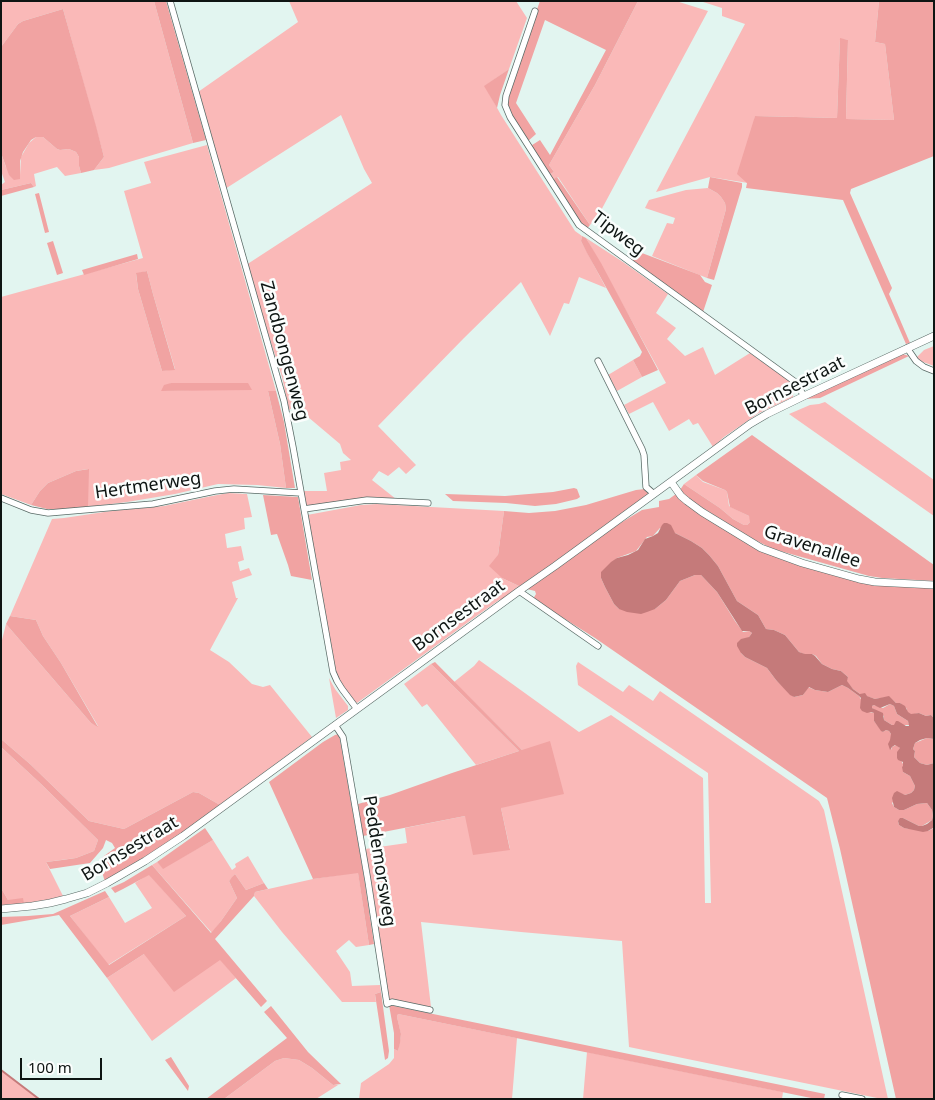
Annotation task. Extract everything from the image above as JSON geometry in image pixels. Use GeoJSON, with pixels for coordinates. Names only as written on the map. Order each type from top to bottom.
{"type":"FeatureCollection","features":[{"type":"Feature","properties":{"kind":"street","name":"Zandbongenweg"},"geometry":{"type":"LineString","coordinates":[[170,1],[284,401],[294,447],[333,672],[342,689],[357,709]]}},
{"type":"Feature","properties":{"kind":"street","name":"Tipweg"},"geometry":{"type":"LineString","coordinates":[[535,11],[506,96],[505,105],[510,117],[579,225],[794,381],[804,396]]}},
{"type":"Feature","properties":{"kind":"street","name":"Bornsestraat"},"geometry":{"type":"LineString","coordinates":[[1,909],[32,906],[66,899],[87,892],[145,861],[183,836],[750,424],[804,396],[934,336]]}},
{"type":"Feature","properties":{"kind":"street"},"geometry":{"type":"LineString","coordinates":[[907,348],[916,361],[934,371]]}},
{"type":"Feature","properties":{"kind":"street"},"geometry":{"type":"LineString","coordinates":[[598,361],[642,449],[646,487],[654,494]]}},
{"type":"Feature","properties":{"kind":"street","name":"Gravenallee"},"geometry":{"type":"LineString","coordinates":[[671,482],[687,501],[761,548],[802,563],[859,579],[875,582],[934,585]]}},
{"type":"Feature","properties":{"kind":"street","name":"Hertmerweg"},"geometry":{"type":"LineString","coordinates":[[1,498],[30,510],[48,513],[153,504],[234,489],[301,493]]}},
{"type":"Feature","properties":{"kind":"street"},"geometry":{"type":"LineString","coordinates":[[304,510],[368,500],[428,503]]}},
{"type":"Feature","properties":{"kind":"street"},"geometry":{"type":"LineString","coordinates":[[519,591],[598,646]]}},
{"type":"Feature","properties":{"kind":"street","name":"Peddemorsweg"},"geometry":{"type":"LineString","coordinates":[[335,725],[343,737],[368,881],[386,1004],[392,1002],[430,1010]]}},
{"type":"Feature","properties":{"kind":"street"},"geometry":{"type":"LineString","coordinates":[[842,1095],[862,1099]]}},
{"type":"Feature","properties":{"kind":"shaded area"},"geometry":{"type":"Polygon","coordinates":[[[1,1],[154,1],[193,143],[109,168],[94,170],[104,157],[63,9],[18,24],[1,47],[1,1]]]}},
{"type":"Feature","properties":{"kind":"shaded area"},"geometry":{"type":"Polygon","coordinates":[[[154,1],[166,1],[206,140],[193,143],[154,1]]]}},
{"type":"Feature","properties":{"kind":"shaded area"},"geometry":{"type":"Polygon","coordinates":[[[289,1],[516,1],[527,18],[509,69],[485,86],[501,115],[575,231],[582,236],[581,241],[606,288],[579,277],[569,304],[564,303],[550,336],[521,282],[464,338],[378,426],[416,465],[406,474],[399,467],[388,476],[379,471],[372,480],[396,499],[367,497],[305,507],[302,491],[327,491],[324,473],[341,470],[340,462],[351,460],[343,453],[340,444],[295,406],[289,410],[282,377],[246,265],[372,183],[341,115],[225,189],[198,92],[298,22],[289,1]]]}},
{"type":"Feature","properties":{"kind":"shaded area"},"geometry":{"type":"Polygon","coordinates":[[[540,1],[638,1],[595,85],[549,165],[554,172],[548,175],[529,147],[540,140],[550,155],[606,50],[545,20],[516,103],[536,134],[527,142],[510,117],[506,96],[540,1]]]}},
{"type":"Feature","properties":{"kind":"shaded area"},"geometry":{"type":"Polygon","coordinates":[[[638,1],[676,1],[708,11],[598,216],[590,225],[558,177],[552,180],[548,175],[554,172],[549,165],[595,85],[638,1]]]}},
{"type":"Feature","properties":{"kind":"shaded area"},"geometry":{"type":"Polygon","coordinates":[[[700,1],[879,1],[875,42],[885,44],[894,120],[846,119],[848,40],[840,39],[837,118],[755,116],[748,183],[710,177],[656,192],[745,24],[722,16],[722,8],[700,1]]]}},
{"type":"Feature","properties":{"kind":"shaded area"},"geometry":{"type":"Polygon","coordinates":[[[879,1],[934,1],[934,156],[851,189],[850,193],[892,288],[889,294],[910,343],[906,344],[843,200],[746,188],[747,183],[737,174],[755,116],[837,118],[840,38],[848,40],[846,119],[894,120],[885,44],[875,42],[879,1]]]}},
{"type":"Feature","properties":{"kind":"shaded area"},"geometry":{"type":"Polygon","coordinates":[[[63,9],[104,157],[94,170],[81,173],[79,157],[76,152],[69,149],[57,149],[43,137],[36,137],[31,140],[23,152],[20,161],[20,179],[14,180],[9,175],[1,153],[1,47],[18,24],[63,9]]]}},
{"type":"Feature","properties":{"kind":"shaded area"},"geometry":{"type":"Polygon","coordinates":[[[509,69],[500,95],[497,108],[484,86],[509,69]]]}},
{"type":"Feature","properties":{"kind":"shaded area"},"geometry":{"type":"Polygon","coordinates":[[[36,137],[43,137],[57,149],[69,149],[76,152],[79,157],[81,173],[65,176],[57,167],[34,174],[36,186],[34,187],[31,183],[1,190],[1,185],[5,182],[1,171],[1,153],[6,167],[20,175],[21,157],[29,143],[36,137]]]}},
{"type":"Feature","properties":{"kind":"shaded area"},"geometry":{"type":"Polygon","coordinates":[[[207,145],[276,391],[268,391],[280,444],[286,488],[218,484],[175,494],[88,507],[88,469],[76,471],[48,483],[31,505],[1,494],[1,297],[143,258],[124,191],[151,183],[144,162],[207,145]],[[147,271],[136,274],[138,289],[162,371],[175,369],[153,294],[147,271]],[[171,383],[162,391],[192,390],[171,383]]]}},
{"type":"Feature","properties":{"kind":"shaded area"},"geometry":{"type":"Polygon","coordinates":[[[557,177],[590,225],[586,230],[552,180],[557,177]]]}},
{"type":"Feature","properties":{"kind":"shaded area"},"geometry":{"type":"Polygon","coordinates":[[[710,177],[742,183],[714,280],[707,278],[726,209],[721,197],[708,188],[710,177]]]}},
{"type":"Feature","properties":{"kind":"shaded area"},"geometry":{"type":"Polygon","coordinates":[[[31,183],[34,187],[1,196],[1,190],[31,183]]]}},
{"type":"Feature","properties":{"kind":"shaded area"},"geometry":{"type":"Polygon","coordinates":[[[708,188],[721,197],[726,209],[707,278],[652,256],[667,223],[673,224],[675,218],[645,208],[649,200],[686,190],[708,188]]]}},
{"type":"Feature","properties":{"kind":"shaded area"},"geometry":{"type":"Polygon","coordinates":[[[39,193],[49,232],[45,233],[35,194],[39,193]]]}},
{"type":"Feature","properties":{"kind":"shaded area"},"geometry":{"type":"Polygon","coordinates":[[[582,236],[586,238],[601,263],[658,370],[642,377],[633,360],[640,356],[642,352],[587,253],[581,241],[582,236]]]}},
{"type":"Feature","properties":{"kind":"shaded area"},"geometry":{"type":"Polygon","coordinates":[[[586,238],[668,294],[656,313],[676,328],[667,339],[685,356],[703,347],[715,375],[750,353],[794,384],[793,397],[759,413],[724,437],[713,447],[698,423],[693,425],[689,419],[669,431],[653,402],[629,414],[624,405],[666,383],[586,238]]]}},
{"type":"Feature","properties":{"kind":"shaded area"},"geometry":{"type":"Polygon","coordinates":[[[53,241],[63,273],[57,275],[47,243],[53,241]]]}},
{"type":"Feature","properties":{"kind":"shaded area"},"geometry":{"type":"Polygon","coordinates":[[[634,250],[700,275],[705,282],[712,285],[703,312],[629,260],[634,250]]]}},
{"type":"Feature","properties":{"kind":"shaded area"},"geometry":{"type":"Polygon","coordinates":[[[137,254],[138,259],[84,275],[82,270],[137,254]]]}},
{"type":"Feature","properties":{"kind":"shaded area"},"geometry":{"type":"Polygon","coordinates":[[[147,271],[175,370],[162,371],[138,289],[136,273],[147,271]]]}},
{"type":"Feature","properties":{"kind":"shaded area"},"geometry":{"type":"Polygon","coordinates":[[[934,346],[934,366],[915,359],[924,350],[934,346]]]}},
{"type":"Feature","properties":{"kind":"shaded area"},"geometry":{"type":"Polygon","coordinates":[[[903,354],[909,356],[820,398],[805,399],[903,354]]]}},
{"type":"Feature","properties":{"kind":"shaded area"},"geometry":{"type":"Polygon","coordinates":[[[633,360],[642,377],[617,391],[608,375],[633,360]]]}},
{"type":"Feature","properties":{"kind":"shaded area"},"geometry":{"type":"Polygon","coordinates":[[[171,383],[248,383],[252,390],[161,391],[164,385],[171,383]]]}},
{"type":"Feature","properties":{"kind":"shaded area"},"geometry":{"type":"Polygon","coordinates":[[[268,391],[276,391],[284,422],[295,488],[286,488],[280,444],[268,391]]]}},
{"type":"Feature","properties":{"kind":"shaded area"},"geometry":{"type":"Polygon","coordinates":[[[825,402],[934,480],[934,516],[789,414],[810,405],[825,402]]]}},
{"type":"Feature","properties":{"kind":"shaded area"},"geometry":{"type":"Polygon","coordinates":[[[752,435],[934,565],[934,581],[869,576],[773,549],[753,539],[688,499],[680,490],[684,484],[733,519],[747,525],[750,522],[749,516],[730,507],[725,490],[703,481],[696,475],[752,435]]]}},
{"type":"Feature","properties":{"kind":"shaded area"},"geometry":{"type":"Polygon","coordinates":[[[89,469],[88,507],[47,509],[31,505],[48,483],[76,471],[89,469]]]}},
{"type":"Feature","properties":{"kind":"shaded area"},"geometry":{"type":"Polygon","coordinates":[[[696,475],[703,482],[725,490],[729,506],[749,516],[750,522],[744,525],[733,519],[684,484],[696,475]]]}},
{"type":"Feature","properties":{"kind":"shaded area"},"geometry":{"type":"Polygon","coordinates":[[[577,489],[580,497],[577,499],[535,506],[453,501],[445,494],[505,496],[553,492],[577,489]]]}},
{"type":"Feature","properties":{"kind":"shaded area"},"geometry":{"type":"Polygon","coordinates":[[[645,489],[648,494],[647,496],[502,602],[500,599],[519,586],[502,578],[489,566],[498,555],[504,511],[529,513],[555,511],[586,505],[645,489]]]}},
{"type":"Feature","properties":{"kind":"shaded area"},"geometry":{"type":"Polygon","coordinates":[[[228,493],[247,494],[252,517],[244,518],[245,529],[225,534],[227,548],[241,546],[244,560],[238,562],[240,571],[249,568],[252,575],[232,582],[236,598],[238,598],[210,650],[229,662],[252,684],[263,687],[270,685],[312,737],[220,805],[199,793],[193,792],[124,829],[89,821],[1,739],[1,644],[6,624],[91,723],[98,726],[43,636],[36,620],[10,616],[52,519],[164,506],[228,493]]]}},
{"type":"Feature","properties":{"kind":"shaded area"},"geometry":{"type":"Polygon","coordinates":[[[676,494],[761,551],[870,583],[934,588],[934,718],[931,715],[926,716],[919,713],[911,715],[900,703],[896,703],[889,697],[875,699],[860,694],[846,681],[848,677],[841,671],[822,664],[812,654],[799,652],[785,635],[766,629],[758,615],[737,601],[718,566],[709,555],[702,548],[675,533],[660,528],[653,536],[647,537],[636,551],[617,558],[601,578],[614,604],[619,609],[655,609],[666,600],[680,581],[695,575],[701,575],[717,592],[743,632],[749,631],[752,633],[741,653],[745,657],[767,668],[776,680],[794,697],[803,695],[808,687],[828,692],[842,685],[848,688],[859,696],[869,712],[874,713],[874,721],[883,732],[889,731],[891,734],[891,750],[896,745],[900,748],[903,772],[910,776],[915,786],[911,793],[901,794],[892,803],[899,810],[904,810],[917,804],[927,803],[932,810],[933,816],[932,820],[922,826],[903,818],[898,821],[899,825],[904,828],[928,831],[934,828],[934,1099],[896,1099],[827,798],[595,638],[533,599],[536,594],[535,591],[527,589],[594,539],[642,510],[659,507],[659,501],[669,499],[676,494]]]}},
{"type":"Feature","properties":{"kind":"shaded area"},"geometry":{"type":"Polygon","coordinates":[[[263,495],[298,497],[312,580],[291,576],[277,534],[271,535],[263,495]]]}},
{"type":"Feature","properties":{"kind":"shaded area"},"geometry":{"type":"Polygon","coordinates":[[[377,504],[504,511],[498,555],[502,578],[519,586],[357,703],[336,680],[307,515],[377,504]]]}},
{"type":"Feature","properties":{"kind":"shaded area"},"geometry":{"type":"Polygon","coordinates":[[[667,523],[671,525],[675,533],[702,548],[709,555],[718,566],[737,601],[758,615],[766,629],[785,635],[799,652],[812,654],[822,664],[841,671],[848,677],[847,681],[853,689],[860,694],[865,693],[867,696],[875,699],[889,696],[896,703],[905,706],[911,714],[931,715],[934,718],[934,739],[920,740],[915,743],[913,749],[915,751],[914,757],[920,763],[927,765],[934,763],[933,828],[923,832],[899,825],[898,821],[900,818],[919,826],[927,824],[932,820],[932,810],[927,803],[917,804],[904,810],[894,807],[892,798],[894,793],[897,791],[905,795],[911,793],[915,786],[910,776],[903,772],[903,762],[897,758],[897,752],[900,748],[895,745],[890,750],[888,744],[891,734],[886,730],[881,731],[874,721],[874,713],[862,711],[860,708],[861,698],[842,685],[828,692],[809,687],[803,695],[794,697],[790,695],[767,668],[741,653],[737,643],[741,639],[749,637],[752,633],[742,631],[717,592],[701,575],[695,575],[680,581],[666,600],[655,609],[641,614],[627,612],[619,609],[614,604],[601,578],[601,572],[617,558],[638,550],[645,539],[658,533],[662,525],[667,523]],[[890,704],[880,708],[874,705],[872,708],[883,713],[884,720],[892,725],[898,721],[909,726],[908,721],[897,714],[894,706],[890,704]]]}},
{"type":"Feature","properties":{"kind":"shaded area"},"geometry":{"type":"Polygon","coordinates":[[[10,616],[36,620],[43,636],[98,727],[91,723],[6,624],[10,616]]]}},
{"type":"Feature","properties":{"kind":"shaded area"},"geometry":{"type":"Polygon","coordinates":[[[479,660],[579,732],[611,715],[703,778],[705,903],[711,903],[708,773],[578,685],[576,666],[578,662],[623,692],[629,685],[653,701],[660,691],[819,801],[824,810],[888,1099],[629,1047],[622,941],[421,922],[431,1007],[388,999],[365,849],[407,843],[405,828],[465,816],[510,849],[501,808],[522,750],[454,682],[479,660]]]}},
{"type":"Feature","properties":{"kind":"shaded area"},"geometry":{"type":"Polygon","coordinates":[[[435,662],[522,750],[550,741],[564,794],[501,808],[510,850],[473,855],[465,816],[363,836],[358,804],[519,751],[431,664],[435,662]]]}},
{"type":"Feature","properties":{"kind":"shaded area"},"geometry":{"type":"Polygon","coordinates":[[[431,664],[519,751],[476,765],[427,704],[422,707],[404,684],[431,664]]]}},
{"type":"Feature","properties":{"kind":"shaded area"},"geometry":{"type":"Polygon","coordinates":[[[329,678],[348,706],[348,710],[336,718],[329,678]]]}},
{"type":"Feature","properties":{"kind":"shaded area"},"geometry":{"type":"Polygon","coordinates":[[[890,704],[894,706],[897,714],[908,721],[909,725],[892,725],[884,720],[884,716],[872,708],[874,705],[883,708],[890,704]]]}},
{"type":"Feature","properties":{"kind":"shaded area"},"geometry":{"type":"Polygon","coordinates":[[[339,734],[374,944],[369,945],[358,873],[313,879],[269,782],[323,742],[339,734]]]}},
{"type":"Feature","properties":{"kind":"shaded area"},"geometry":{"type":"Polygon","coordinates":[[[927,738],[934,739],[934,763],[927,765],[920,763],[914,757],[915,751],[913,749],[915,743],[927,738]]]}},
{"type":"Feature","properties":{"kind":"shaded area"},"geometry":{"type":"Polygon","coordinates":[[[1,739],[89,821],[124,829],[193,792],[199,793],[220,805],[181,834],[105,882],[99,862],[115,848],[112,843],[106,840],[103,848],[90,863],[50,869],[46,862],[76,858],[94,851],[98,840],[1,747],[1,739]]]}},
{"type":"Feature","properties":{"kind":"shaded area"},"geometry":{"type":"Polygon","coordinates":[[[1,747],[98,840],[94,851],[76,858],[46,862],[64,898],[24,904],[8,900],[1,888],[1,747]]]}},
{"type":"Feature","properties":{"kind":"shaded area"},"geometry":{"type":"Polygon","coordinates":[[[205,828],[213,840],[163,869],[157,862],[205,828]]]}},
{"type":"Feature","properties":{"kind":"shaded area"},"geometry":{"type":"Polygon","coordinates":[[[213,840],[232,870],[236,867],[235,864],[248,856],[264,883],[246,890],[235,874],[229,881],[237,898],[212,933],[152,865],[157,862],[163,868],[213,840]]]}},
{"type":"Feature","properties":{"kind":"shaded area"},"geometry":{"type":"Polygon","coordinates":[[[152,865],[211,933],[237,898],[229,881],[235,874],[246,890],[264,883],[268,889],[255,892],[254,896],[215,939],[267,1001],[261,1007],[220,960],[174,992],[144,954],[107,978],[59,915],[1,925],[1,917],[53,914],[105,891],[109,897],[70,916],[109,965],[186,916],[149,875],[115,893],[111,888],[152,865]]]}},
{"type":"Feature","properties":{"kind":"shaded area"},"geometry":{"type":"Polygon","coordinates":[[[358,872],[369,945],[356,947],[349,940],[336,951],[350,972],[352,986],[380,985],[381,992],[375,994],[376,1002],[342,1002],[254,896],[255,892],[313,879],[358,872]]]}},
{"type":"Feature","properties":{"kind":"shaded area"},"geometry":{"type":"Polygon","coordinates":[[[149,874],[186,916],[108,965],[70,916],[109,897],[125,923],[152,908],[135,883],[149,874]]]}},
{"type":"Feature","properties":{"kind":"shaded area"},"geometry":{"type":"Polygon","coordinates":[[[1,888],[8,900],[23,898],[24,904],[1,905],[1,888]]]}},
{"type":"Feature","properties":{"kind":"shaded area"},"geometry":{"type":"Polygon","coordinates":[[[144,954],[220,959],[236,978],[152,1041],[107,978],[144,954]]]}},
{"type":"Feature","properties":{"kind":"shaded area"},"geometry":{"type":"Polygon","coordinates":[[[381,992],[389,1051],[388,1058],[385,1060],[375,994],[381,992]]]}},
{"type":"Feature","properties":{"kind":"shaded area"},"geometry":{"type":"Polygon","coordinates":[[[389,1005],[825,1094],[824,1099],[816,1099],[398,1014],[401,1034],[398,1051],[394,1049],[394,1033],[389,1005]]]}},
{"type":"Feature","properties":{"kind":"shaded area"},"geometry":{"type":"Polygon","coordinates":[[[271,1006],[308,1052],[341,1084],[333,1085],[299,1060],[284,1058],[275,1061],[224,1099],[206,1099],[287,1038],[264,1012],[271,1006]]]}},
{"type":"Feature","properties":{"kind":"shaded area"},"geometry":{"type":"Polygon","coordinates":[[[398,1014],[517,1038],[512,1099],[359,1099],[361,1083],[389,1064],[394,1058],[394,1049],[398,1051],[401,1035],[398,1014]]]}},
{"type":"Feature","properties":{"kind":"shaded area"},"geometry":{"type":"Polygon","coordinates":[[[587,1052],[783,1092],[782,1099],[583,1099],[587,1052]]]}},
{"type":"Feature","properties":{"kind":"shaded area"},"geometry":{"type":"Polygon","coordinates":[[[171,1057],[189,1086],[188,1091],[165,1060],[171,1057]]]}},
{"type":"Feature","properties":{"kind":"shaded area"},"geometry":{"type":"Polygon","coordinates":[[[284,1058],[299,1060],[333,1085],[338,1085],[316,1099],[224,1099],[275,1061],[284,1058]]]}},
{"type":"Feature","properties":{"kind":"shaded area"},"geometry":{"type":"Polygon","coordinates":[[[1,1070],[39,1099],[1,1099],[1,1070]]]}},
{"type":"Feature","properties":{"kind":"waterway"},"geometry":{"type":"LineString","coordinates":[[1,1070],[39,1099]]}}]}
